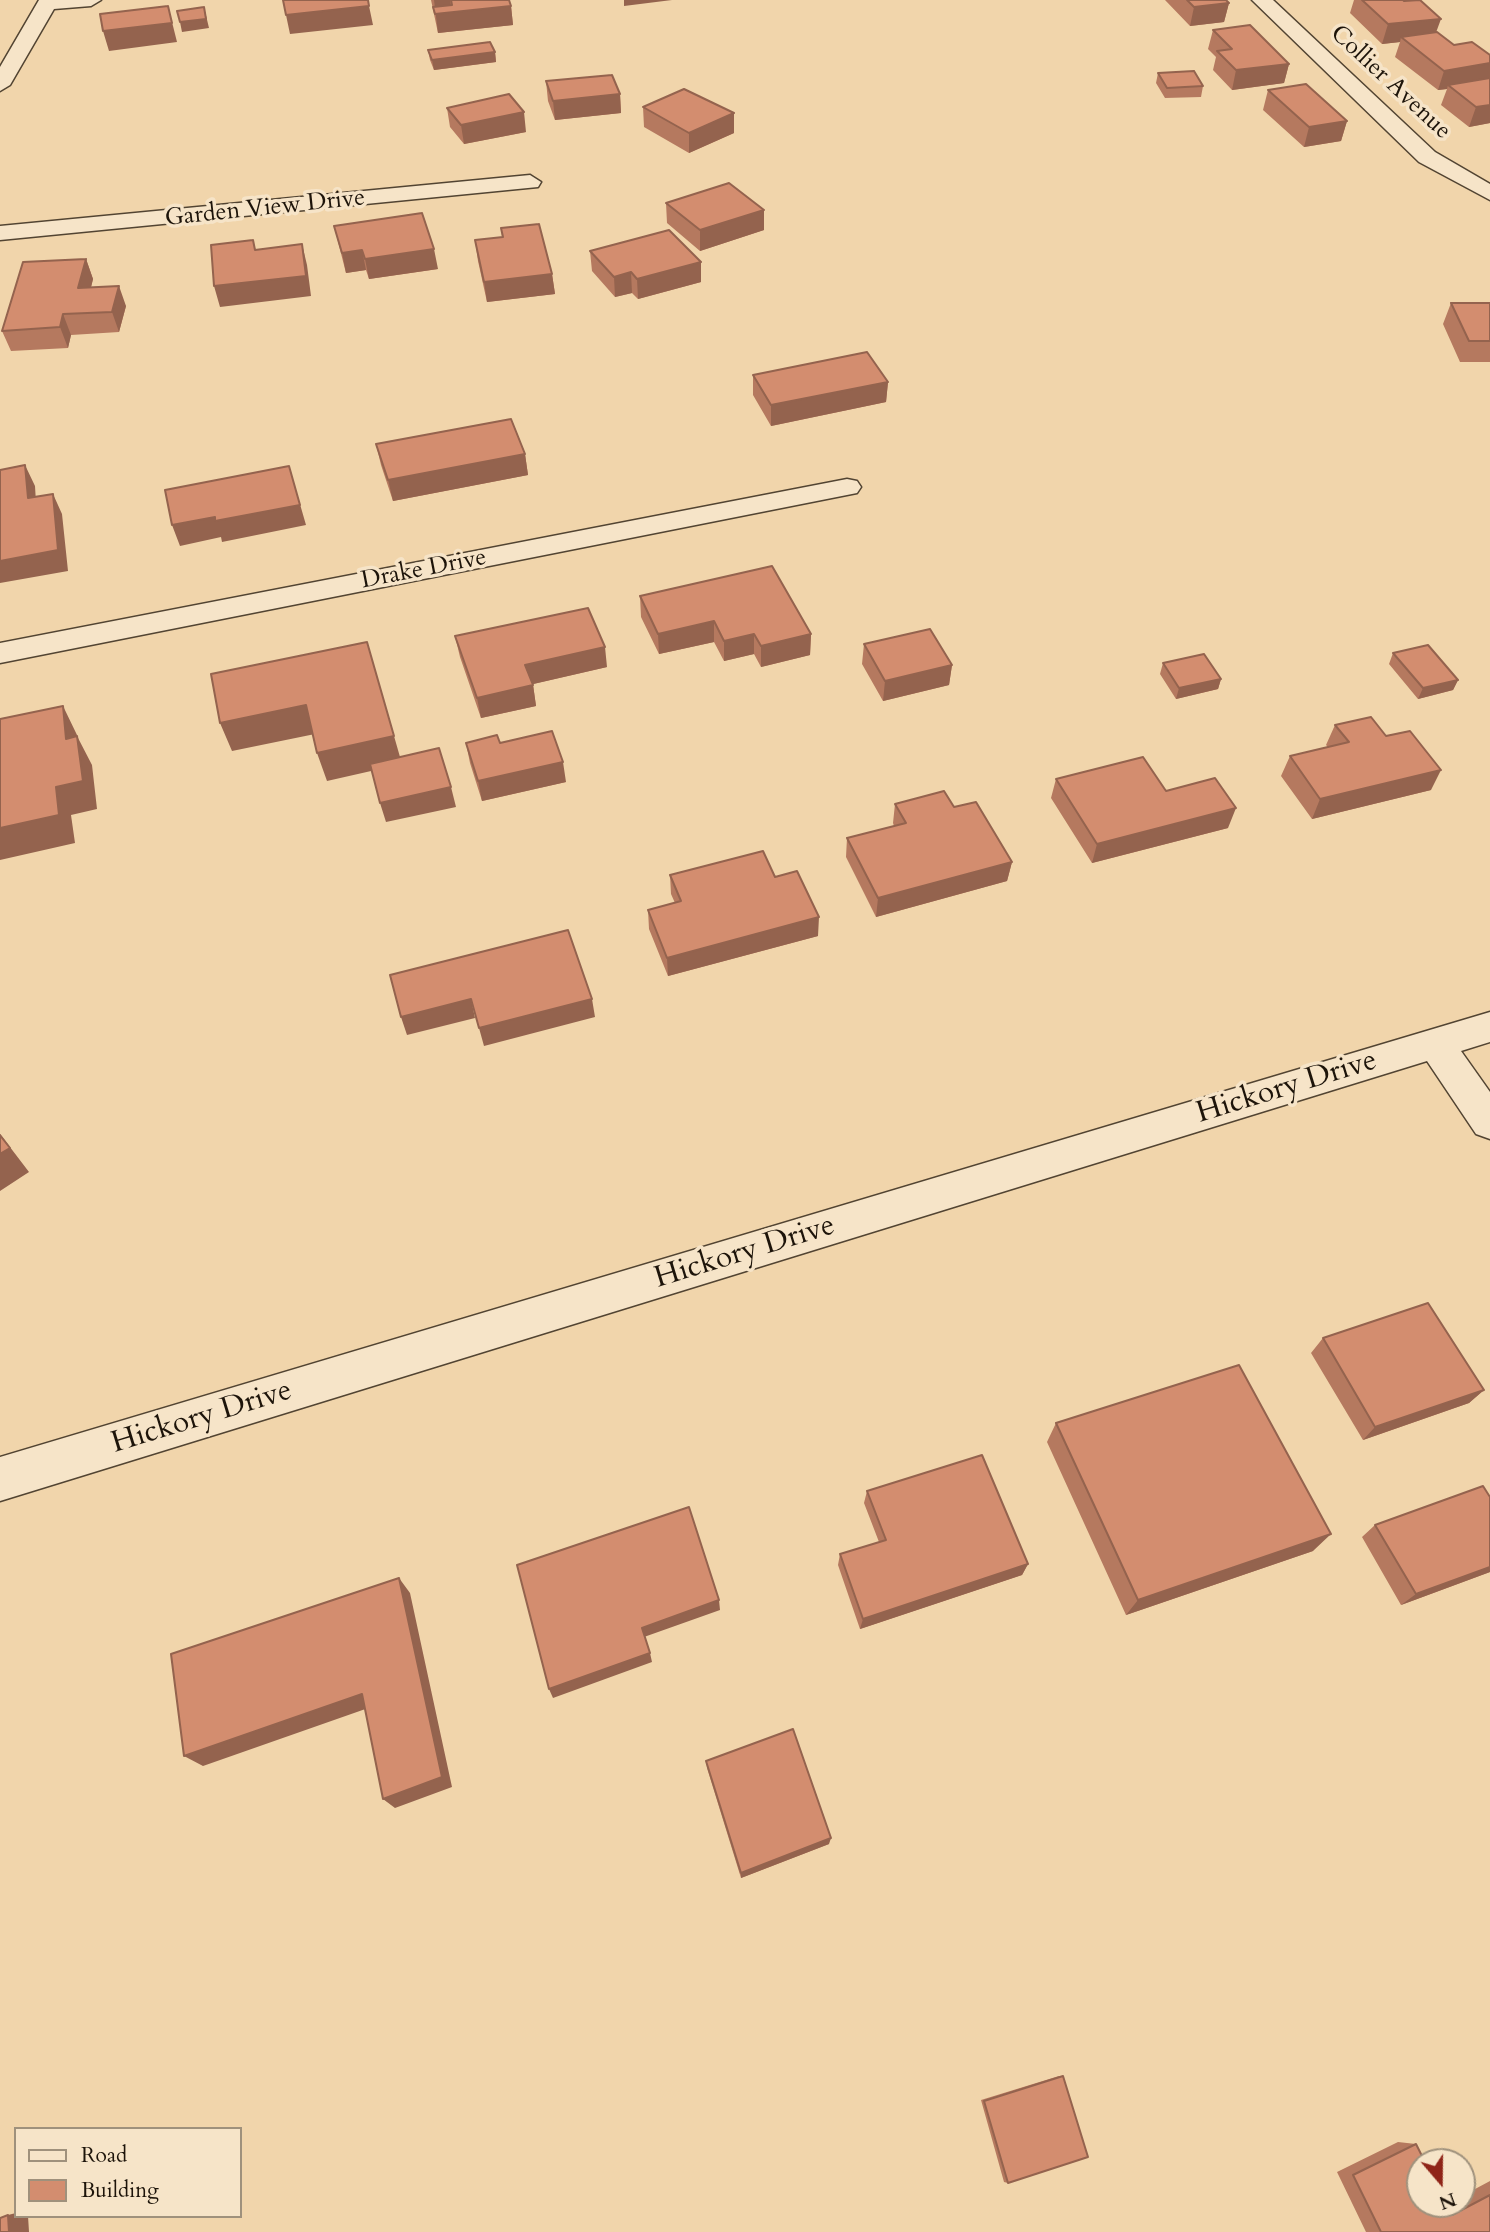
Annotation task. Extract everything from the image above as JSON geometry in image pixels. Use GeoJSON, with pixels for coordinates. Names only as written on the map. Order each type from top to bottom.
{"type":"FeatureCollection","features":[{"type":"Feature","properties":{"kind":"street"},"geometry":{"type":"LineString","coordinates":[[0,85],[47,2],[91,0]]}},
{"type":"Feature","properties":{"kind":"street","name":"Collier Avenue"},"geometry":{"type":"LineString","coordinates":[[1262,0],[1426,157],[1490,193]]}},
{"type":"Feature","properties":{"kind":"street","name":"Garden View Drive"},"geometry":{"type":"LineString","coordinates":[[0,233],[530,183]]}},
{"type":"Feature","properties":{"kind":"street","name":"Drake Drive"},"geometry":{"type":"LineString","coordinates":[[0,653],[848,487]]}},
{"type":"Feature","properties":{"kind":"street","name":"Hickory Drive"},"geometry":{"type":"LineString","coordinates":[[0,1479],[1490,1027]]}},
{"type":"Feature","properties":{"kind":"street"},"geometry":{"type":"LineString","coordinates":[[1435,1043],[1490,1123]]}},
{"type":"Feature","properties":{"kind":"building"},"geometry":{"type":"Polygon","coordinates":[[[283,0],[368,0],[369,6],[286,15],[283,0]]]}},
{"type":"Feature","properties":{"kind":"building"},"geometry":{"type":"Polygon","coordinates":[[[451,0],[509,0],[511,6],[435,14],[433,7],[452,5],[451,0]]]}},
{"type":"Feature","properties":{"kind":"building"},"geometry":{"type":"Polygon","coordinates":[[[1187,0],[1226,0],[1229,3],[1194,7],[1187,0]]]}},
{"type":"Feature","properties":{"kind":"building"},"geometry":{"type":"Polygon","coordinates":[[[1362,0],[1420,0],[1441,19],[1388,24],[1362,0]]]}},
{"type":"Feature","properties":{"kind":"building"},"geometry":{"type":"Polygon","coordinates":[[[168,6],[172,23],[103,31],[100,14],[168,6]]]}},
{"type":"Feature","properties":{"kind":"building"},"geometry":{"type":"Polygon","coordinates":[[[204,7],[206,19],[180,22],[177,11],[204,7]]]}},
{"type":"Feature","properties":{"kind":"building"},"geometry":{"type":"Polygon","coordinates":[[[1250,25],[1289,64],[1236,70],[1217,51],[1232,49],[1213,30],[1250,25]]]}},
{"type":"Feature","properties":{"kind":"building"},"geometry":{"type":"Polygon","coordinates":[[[1437,32],[1454,45],[1472,42],[1490,55],[1490,63],[1444,71],[1401,37],[1437,32]]]}},
{"type":"Feature","properties":{"kind":"building"},"geometry":{"type":"Polygon","coordinates":[[[490,42],[495,52],[432,60],[428,50],[490,42]]]}},
{"type":"Feature","properties":{"kind":"building"},"geometry":{"type":"Polygon","coordinates":[[[1194,71],[1203,86],[1167,88],[1158,73],[1194,71]]]}},
{"type":"Feature","properties":{"kind":"building"},"geometry":{"type":"Polygon","coordinates":[[[612,75],[620,94],[553,101],[546,81],[612,75]]]}},
{"type":"Feature","properties":{"kind":"building"},"geometry":{"type":"Polygon","coordinates":[[[1490,78],[1490,105],[1476,107],[1448,85],[1490,78]]]}},
{"type":"Feature","properties":{"kind":"building"},"geometry":{"type":"Polygon","coordinates":[[[1306,84],[1347,121],[1309,127],[1268,90],[1306,84]]]}},
{"type":"Feature","properties":{"kind":"building"},"geometry":{"type":"Polygon","coordinates":[[[684,89],[734,113],[689,133],[643,107],[684,89]]]}},
{"type":"Feature","properties":{"kind":"building"},"geometry":{"type":"Polygon","coordinates":[[[509,94],[524,112],[461,125],[447,108],[509,94]]]}},
{"type":"Feature","properties":{"kind":"building"},"geometry":{"type":"Polygon","coordinates":[[[729,183],[764,210],[700,230],[666,203],[729,183]]]}},
{"type":"Feature","properties":{"kind":"building"},"geometry":{"type":"Polygon","coordinates":[[[422,213],[434,249],[365,259],[362,250],[342,253],[334,226],[422,213]]]}},
{"type":"Feature","properties":{"kind":"building"},"geometry":{"type":"Polygon","coordinates":[[[539,224],[552,274],[484,282],[475,240],[503,237],[501,228],[539,224]]]}},
{"type":"Feature","properties":{"kind":"building"},"geometry":{"type":"Polygon","coordinates":[[[669,230],[701,262],[637,279],[631,272],[614,277],[590,251],[669,230]]]}},
{"type":"Feature","properties":{"kind":"building"},"geometry":{"type":"Polygon","coordinates":[[[253,240],[255,250],[302,244],[306,276],[214,286],[211,245],[253,240]]]}},
{"type":"Feature","properties":{"kind":"building"},"geometry":{"type":"Polygon","coordinates":[[[86,259],[78,288],[119,286],[112,312],[63,314],[60,327],[2,331],[23,262],[86,259]]]}},
{"type":"Feature","properties":{"kind":"building"},"geometry":{"type":"Polygon","coordinates":[[[1451,303],[1490,303],[1490,341],[1469,341],[1451,303]]]}},
{"type":"Feature","properties":{"kind":"building"},"geometry":{"type":"Polygon","coordinates":[[[867,352],[888,382],[771,405],[753,375],[867,352]]]}},
{"type":"Feature","properties":{"kind":"building"},"geometry":{"type":"Polygon","coordinates":[[[511,419],[525,454],[388,480],[376,444],[511,419]]]}},
{"type":"Feature","properties":{"kind":"building"},"geometry":{"type":"Polygon","coordinates":[[[25,465],[28,498],[53,494],[58,550],[0,561],[0,470],[25,465]]]}},
{"type":"Feature","properties":{"kind":"building"},"geometry":{"type":"Polygon","coordinates":[[[289,466],[300,505],[215,521],[215,517],[172,525],[165,490],[289,466]]]}},
{"type":"Feature","properties":{"kind":"building"},"geometry":{"type":"Polygon","coordinates":[[[772,566],[811,634],[761,646],[754,634],[724,641],[714,621],[658,634],[640,596],[772,566]]]}},
{"type":"Feature","properties":{"kind":"building"},"geometry":{"type":"Polygon","coordinates":[[[588,608],[605,647],[525,665],[533,685],[477,698],[455,636],[588,608]]]}},
{"type":"Feature","properties":{"kind":"building"},"geometry":{"type":"Polygon","coordinates":[[[930,629],[952,665],[885,681],[864,644],[930,629]]]}},
{"type":"Feature","properties":{"kind":"building"},"geometry":{"type":"Polygon","coordinates":[[[367,642],[394,736],[317,753],[306,705],[220,723],[211,674],[367,642]]]}},
{"type":"Feature","properties":{"kind":"building"},"geometry":{"type":"Polygon","coordinates":[[[1428,645],[1458,680],[1423,688],[1393,653],[1428,645]]]}},
{"type":"Feature","properties":{"kind":"building"},"geometry":{"type":"Polygon","coordinates":[[[1204,654],[1221,679],[1179,688],[1163,663],[1204,654]]]}},
{"type":"Feature","properties":{"kind":"building"},"geometry":{"type":"Polygon","coordinates":[[[63,706],[66,739],[77,736],[83,781],[56,787],[59,815],[0,828],[0,719],[63,706]]]}},
{"type":"Feature","properties":{"kind":"building"},"geometry":{"type":"Polygon","coordinates":[[[1371,717],[1386,736],[1410,731],[1441,770],[1320,799],[1290,756],[1349,742],[1335,725],[1371,717]]]}},
{"type":"Feature","properties":{"kind":"building"},"geometry":{"type":"Polygon","coordinates":[[[552,731],[563,762],[478,781],[466,743],[497,735],[500,743],[552,731]]]}},
{"type":"Feature","properties":{"kind":"building"},"geometry":{"type":"Polygon","coordinates":[[[439,748],[451,787],[380,803],[370,764],[439,748]]]}},
{"type":"Feature","properties":{"kind":"building"},"geometry":{"type":"Polygon","coordinates":[[[1143,757],[1166,791],[1215,778],[1236,808],[1097,844],[1056,779],[1143,757]]]}},
{"type":"Feature","properties":{"kind":"building"},"geometry":{"type":"Polygon","coordinates":[[[944,791],[954,807],[976,802],[1012,862],[878,898],[847,838],[906,823],[895,804],[944,791]]]}},
{"type":"Feature","properties":{"kind":"building"},"geometry":{"type":"Polygon","coordinates":[[[763,851],[775,877],[797,871],[819,917],[667,958],[648,910],[681,901],[670,875],[763,851]]]}},
{"type":"Feature","properties":{"kind":"building"},"geometry":{"type":"Polygon","coordinates":[[[568,930],[592,999],[479,1028],[471,999],[401,1017],[390,975],[568,930]]]}},
{"type":"Feature","properties":{"kind":"building"},"geometry":{"type":"Polygon","coordinates":[[[0,1135],[10,1148],[0,1154],[0,1135]]]}},
{"type":"Feature","properties":{"kind":"building"},"geometry":{"type":"Polygon","coordinates":[[[1428,1303],[1484,1390],[1375,1427],[1323,1338],[1428,1303]]]}},
{"type":"Feature","properties":{"kind":"building"},"geometry":{"type":"Polygon","coordinates":[[[1239,1365],[1331,1534],[1138,1600],[1056,1423],[1239,1365]]]}},
{"type":"Feature","properties":{"kind":"building"},"geometry":{"type":"Polygon","coordinates":[[[982,1455],[1028,1564],[863,1619],[840,1554],[886,1540],[867,1491],[982,1455]]]}},
{"type":"Feature","properties":{"kind":"building"},"geometry":{"type":"Polygon","coordinates":[[[1483,1486],[1490,1497],[1490,1567],[1416,1594],[1375,1525],[1483,1486]]]}},
{"type":"Feature","properties":{"kind":"building"},"geometry":{"type":"Polygon","coordinates":[[[689,1507],[719,1600],[642,1628],[650,1653],[549,1689],[517,1565],[689,1507]]]}},
{"type":"Feature","properties":{"kind":"building"},"geometry":{"type":"Polygon","coordinates":[[[399,1578],[442,1777],[383,1799],[362,1694],[184,1756],[171,1654],[399,1578]]]}},
{"type":"Feature","properties":{"kind":"building"},"geometry":{"type":"Polygon","coordinates":[[[793,1729],[831,1838],[741,1873],[706,1761],[793,1729]]]}},
{"type":"Feature","properties":{"kind":"building"},"geometry":{"type":"Polygon","coordinates":[[[1063,2076],[1088,2157],[1008,2183],[984,2101],[1063,2076]]]}},
{"type":"Feature","properties":{"kind":"building"},"geometry":{"type":"Polygon","coordinates":[[[1406,2149],[1406,2218],[1476,2218],[1476,2202],[1490,2195],[1490,2232],[1381,2232],[1353,2175],[1406,2149]]]}},
{"type":"Feature","properties":{"kind":"building"},"geometry":{"type":"Polygon","coordinates":[[[8,2215],[9,2232],[0,2232],[0,2218],[8,2215]]]}}]}
